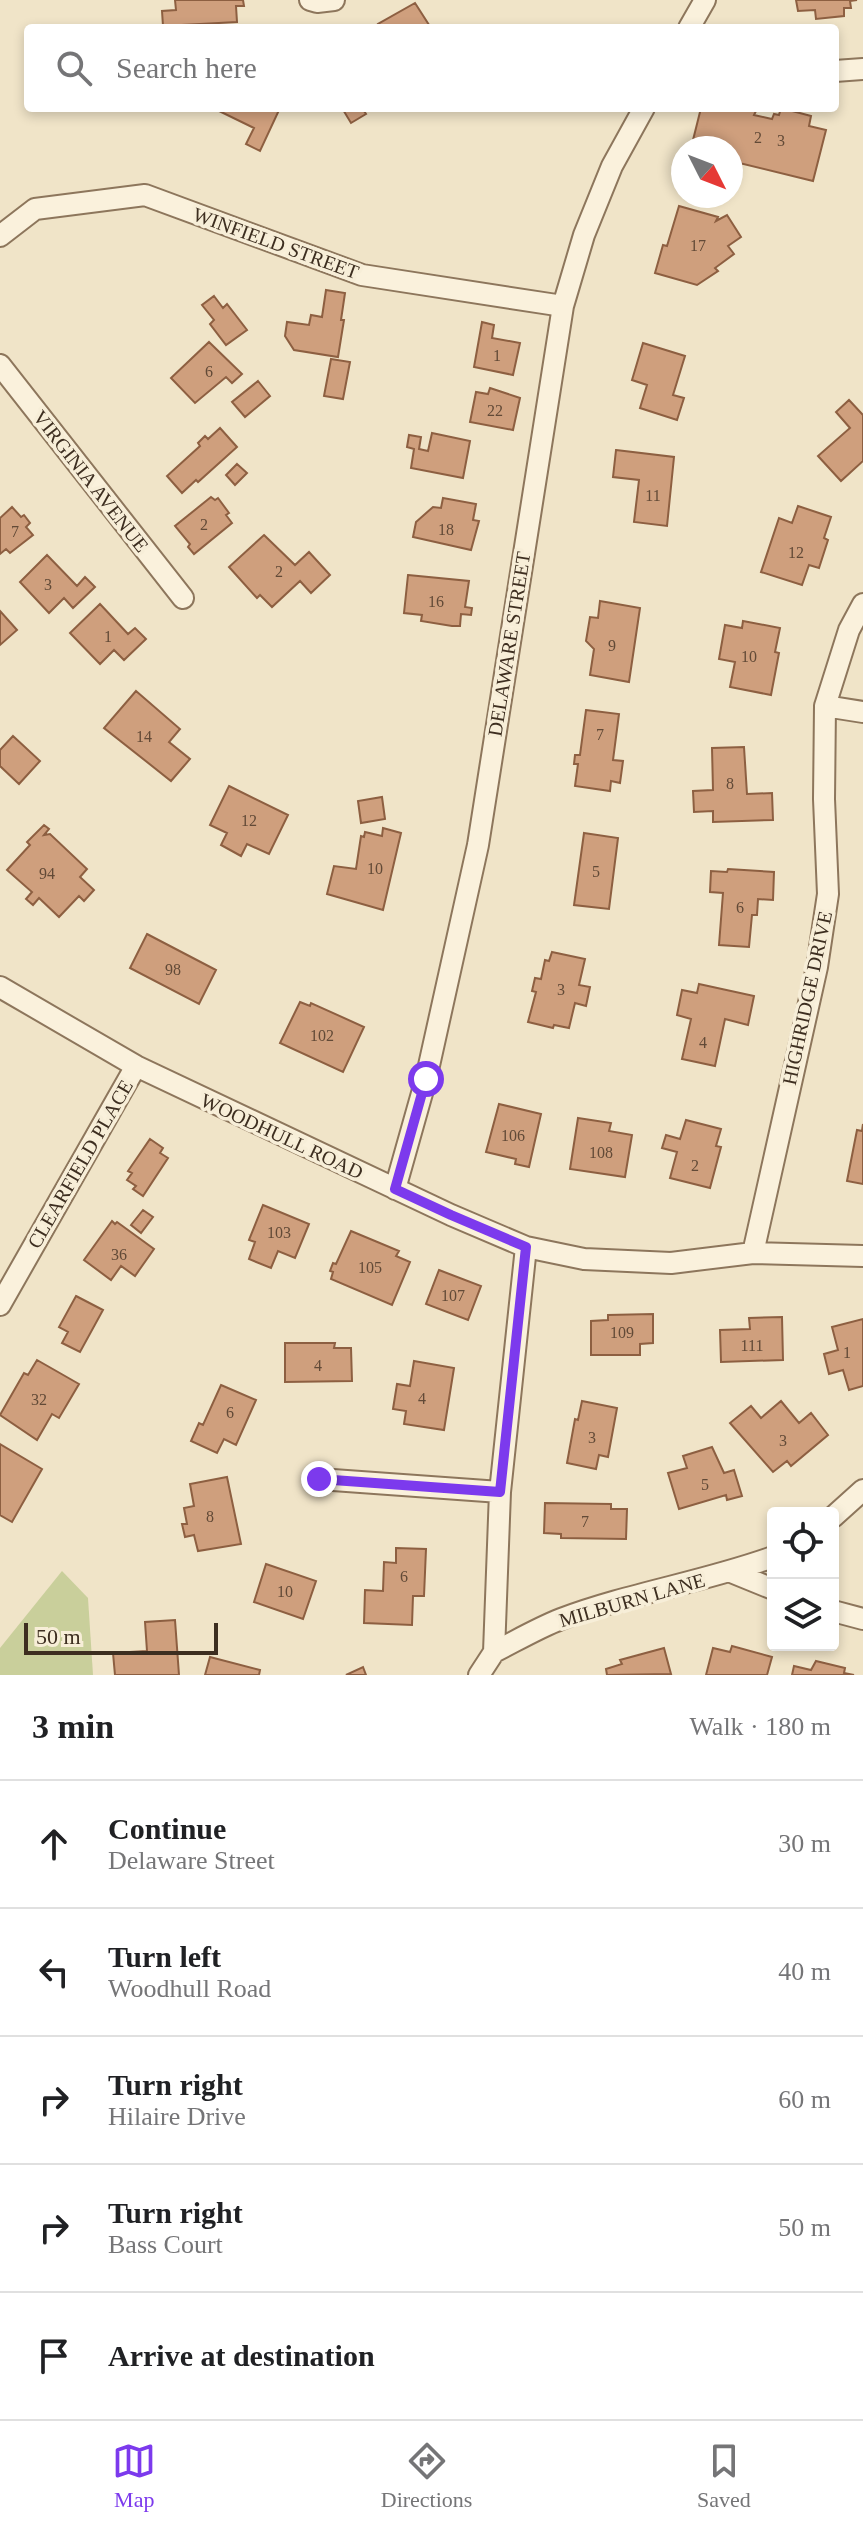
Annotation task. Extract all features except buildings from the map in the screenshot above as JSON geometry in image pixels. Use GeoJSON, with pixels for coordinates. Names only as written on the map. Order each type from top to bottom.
{"type":"FeatureCollection","features":[{"type":"Feature","properties":{"kind":"street"},"geometry":{"type":"LineString","coordinates":[[310,0],[334,0]]}},
{"type":"Feature","properties":{"kind":"street"},"geometry":{"type":"LineString","coordinates":[[693,24],[705,0]]}},
{"type":"Feature","properties":{"kind":"street"},"geometry":{"type":"LineString","coordinates":[[839,71],[863,69]]}},
{"type":"Feature","properties":{"kind":"street","name":"DELAWARE STREET"},"geometry":{"type":"LineString","coordinates":[[395,1189],[426,1079],[478,845],[563,306],[584,235],[612,166],[642,112]]}},
{"type":"Feature","properties":{"kind":"street","name":"WINFIELD STREET"},"geometry":{"type":"LineString","coordinates":[[0,236],[35,209],[145,195],[362,275],[563,306]]}},
{"type":"Feature","properties":{"kind":"street","name":"VIRGINIA AVENUE"},"geometry":{"type":"LineString","coordinates":[[0,365],[183,598]]}},
{"type":"Feature","properties":{"kind":"street","name":"HIGHRIDGE DRIVE"},"geometry":{"type":"LineString","coordinates":[[753,1253],[817,967],[828,894],[824,799],[825,706],[849,630],[863,604]]}},
{"type":"Feature","properties":{"kind":"street"},"geometry":{"type":"LineString","coordinates":[[825,706],[863,712]]}},
{"type":"Feature","properties":{"kind":"street","name":"WOODHULL ROAD"},"geometry":{"type":"LineString","coordinates":[[0,987],[136,1066],[451,1215],[526,1247],[584,1259],[671,1263],[753,1253],[863,1256]]}},
{"type":"Feature","properties":{"kind":"street","name":"CLEARFIELD PLACE"},"geometry":{"type":"LineString","coordinates":[[0,1305],[136,1066]]}},
{"type":"Feature","properties":{"kind":"street"},"geometry":{"type":"LineString","coordinates":[[479,1675],[494,1652],[500,1492],[526,1247]]}},
{"type":"Feature","properties":{"kind":"street"},"geometry":{"type":"LineString","coordinates":[[319,1479],[500,1492]]}},
{"type":"Feature","properties":{"kind":"street"},"geometry":{"type":"LineString","coordinates":[[839,1512],[863,1490]]}},
{"type":"Feature","properties":{"kind":"street","name":"MILBURN LANE"},"geometry":{"type":"LineString","coordinates":[[494,1652],[560,1620],[767,1559]]}},
{"type":"Feature","properties":{"kind":"street"},"geometry":{"type":"LineString","coordinates":[[731,1572],[767,1587]]}},
{"type":"Feature","properties":{"kind":"street"},"geometry":{"type":"LineString","coordinates":[[839,1613],[863,1619]]}},
{"type":"Feature","properties":{"kind":"green space"},"geometry":{"type":"Polygon","coordinates":[[[62,1571],[88,1598],[93,1675],[0,1675],[0,1648],[62,1571]]]}},
{"type":"Feature","properties":{"kind":"route"},"geometry":{"type":"LineString","coordinates":[[319,1479],[500,1492],[526,1247],[395,1189],[426,1079]]}}]}
